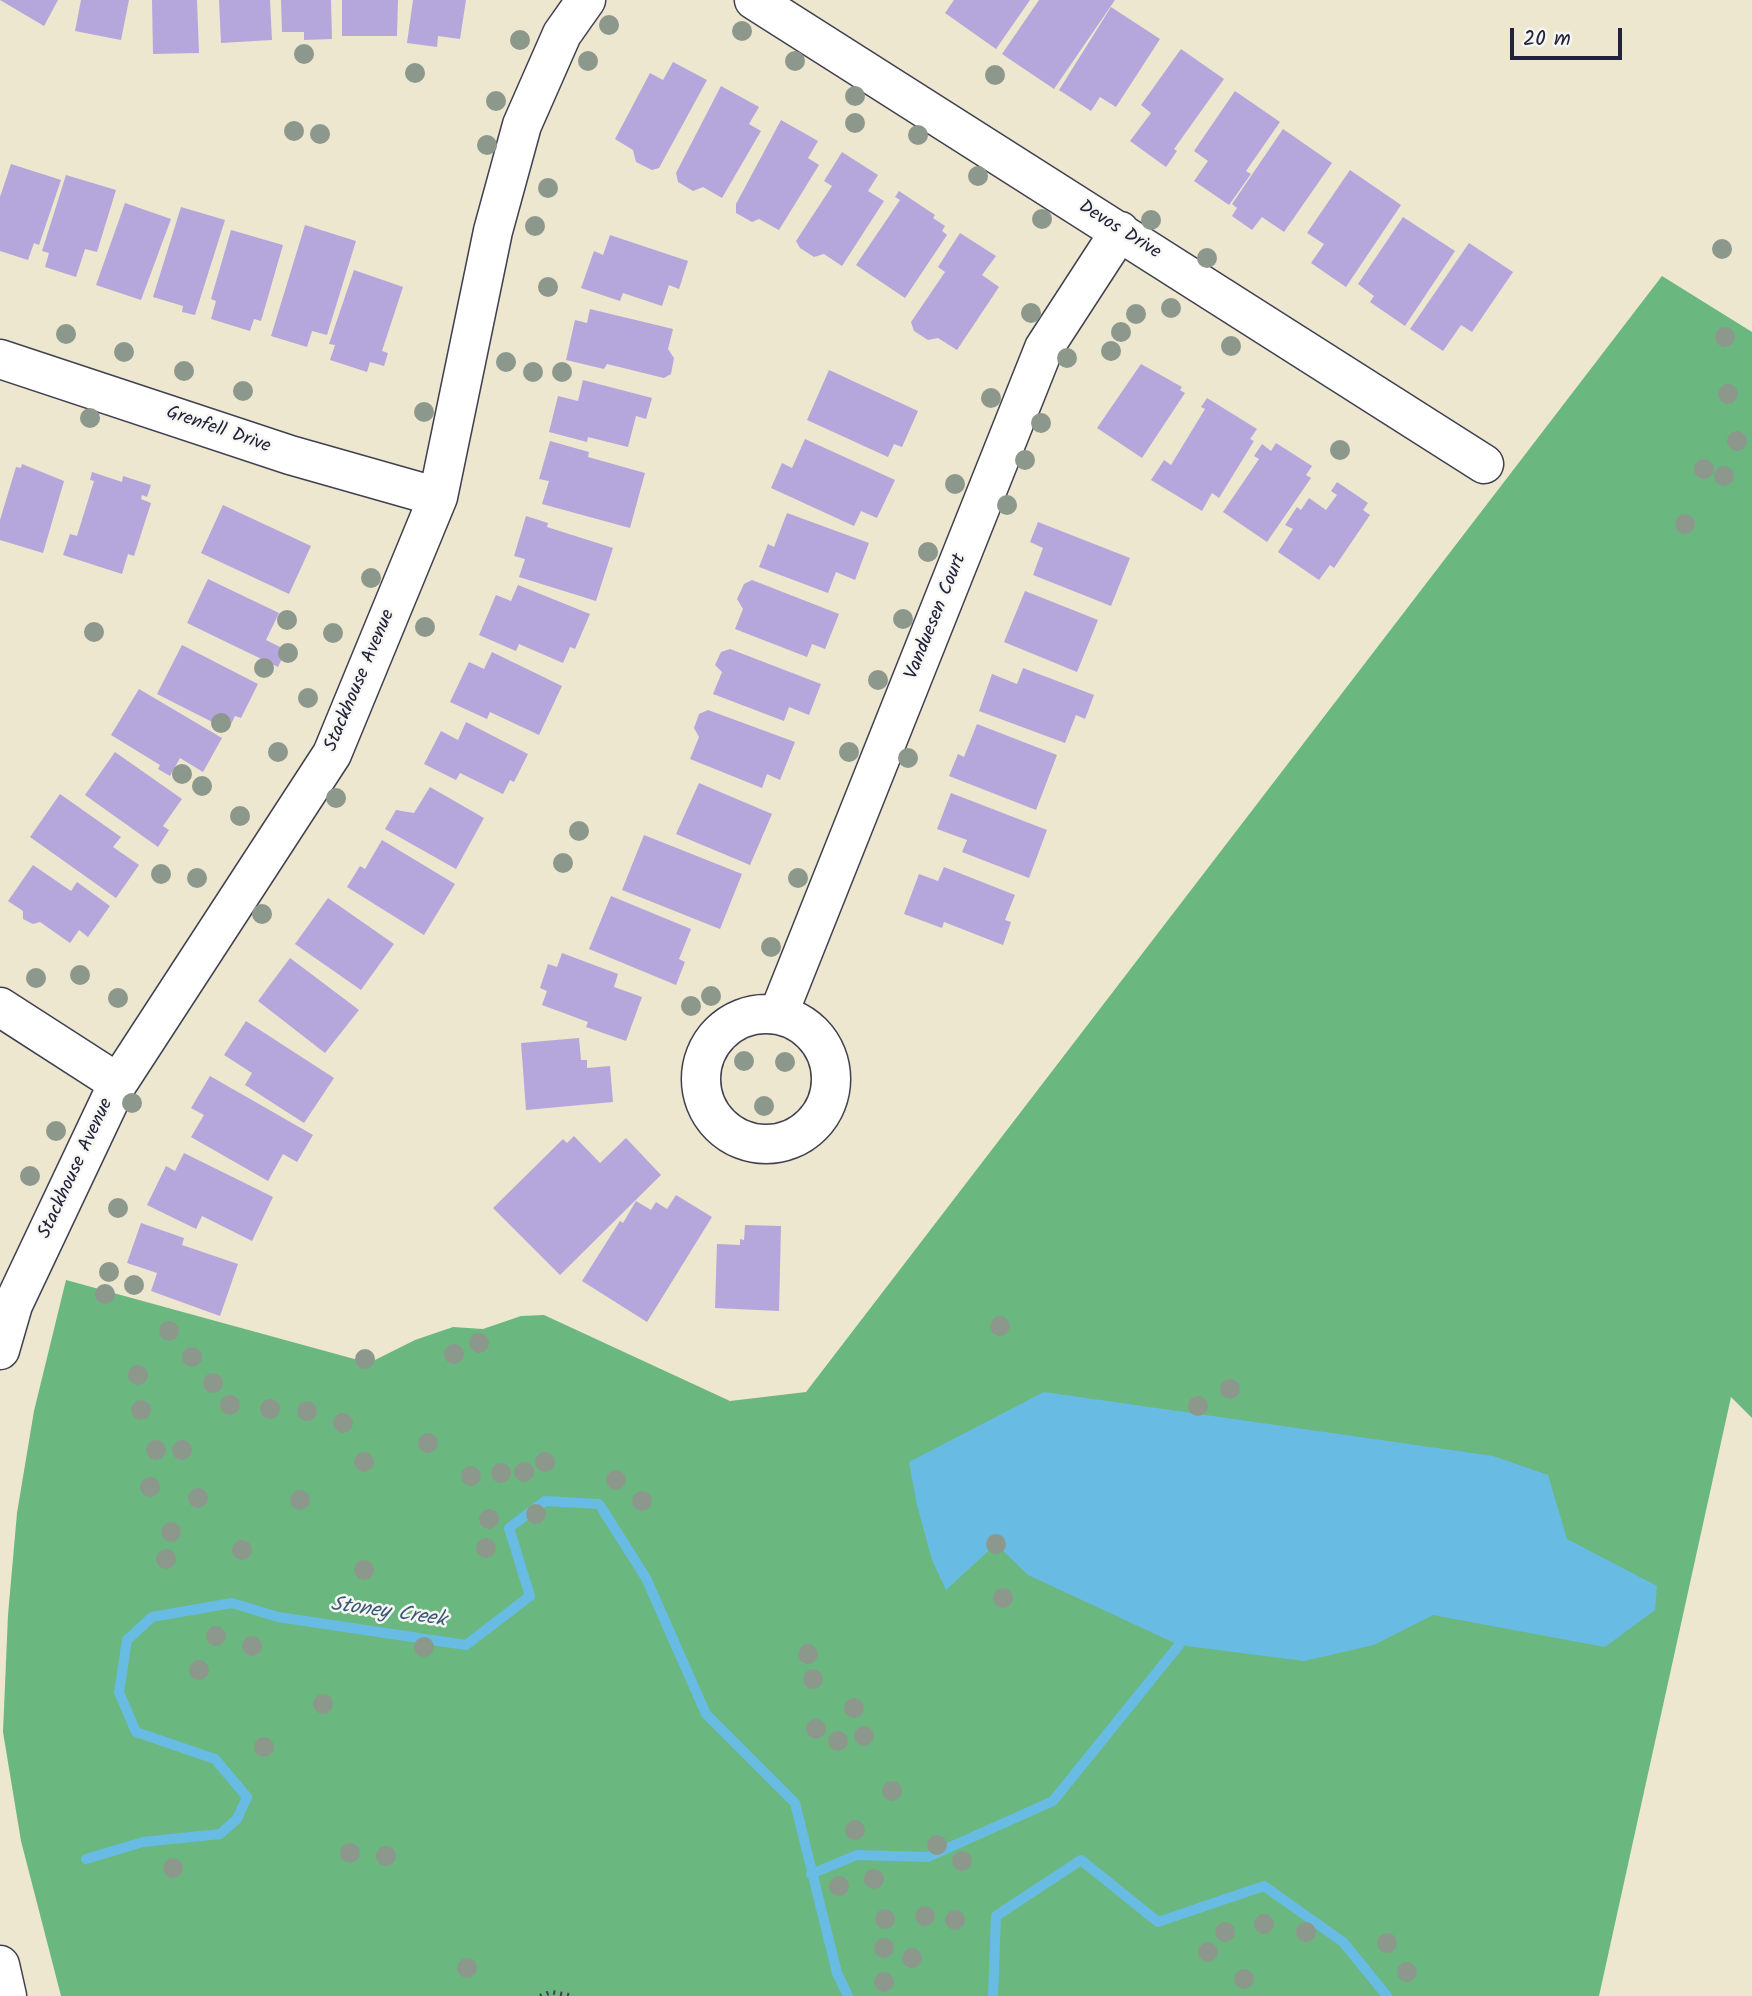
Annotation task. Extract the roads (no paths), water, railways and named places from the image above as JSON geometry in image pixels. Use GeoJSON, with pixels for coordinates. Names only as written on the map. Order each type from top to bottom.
{"type":"FeatureCollection","features":[{"type":"Feature","properties":{"kind":"street","name":"Stackhouse Avenue"},"geometry":{"type":"LineString","coordinates":[[0,1350],[13,1305],[118,1083],[331,754],[438,497],[493,231],[522,125],[562,34],[586,0]]}},
{"type":"Feature","properties":{"kind":"street","name":"Devos Drive"},"geometry":{"type":"LineString","coordinates":[[754,0],[1484,464]]}},
{"type":"Feature","properties":{"kind":"street","name":"Vanduesen Court"},"geometry":{"type":"LineString","coordinates":[[778,1014],[1044,348],[1120,231]]}},
{"type":"Feature","properties":{"kind":"street","name":"Grenfell Drive"},"geometry":{"type":"LineString","coordinates":[[0,359],[290,455],[438,497]]}},
{"type":"Feature","properties":{"kind":"street"},"geometry":{"type":"LineString","coordinates":[[0,1007],[118,1083]]}},
{"type":"Feature","properties":{"kind":"street"},"geometry":{"type":"LineString","coordinates":[[0,1965],[7,1996]]}},
{"type":"Feature","properties":{"kind":"water"},"geometry":{"type":"Polygon","coordinates":[[[1044,1392],[1493,1456],[1548,1475],[1567,1539],[1657,1586],[1655,1610],[1605,1647],[1433,1615],[1374,1645],[1304,1661],[1179,1645],[1028,1575],[996,1544],[946,1590],[932,1560],[909,1462],[1044,1392]]]}},
{"type":"Feature","properties":{"kind":"waterway","name":"Stoney Creek"},"geometry":{"type":"LineString","coordinates":[[86,1859],[143,1842],[220,1834],[237,1819],[247,1797],[215,1759],[136,1732],[119,1692],[127,1640],[152,1617],[232,1603],[278,1617],[466,1645],[530,1596],[509,1528],[545,1501],[599,1504],[646,1578],[706,1714],[795,1803],[837,1973],[848,1996]]}},
{"type":"Feature","properties":{"kind":"waterway"},"geometry":{"type":"LineString","coordinates":[[811,1874],[857,1855],[928,1857],[1053,1801],[1179,1645]]}},
{"type":"Feature","properties":{"kind":"waterway","name":"Stoney Creek"},"geometry":{"type":"LineString","coordinates":[[993,1996],[996,1916],[1081,1860],[1158,1922],[1264,1886],[1343,1942],[1387,1996]]}}]}
